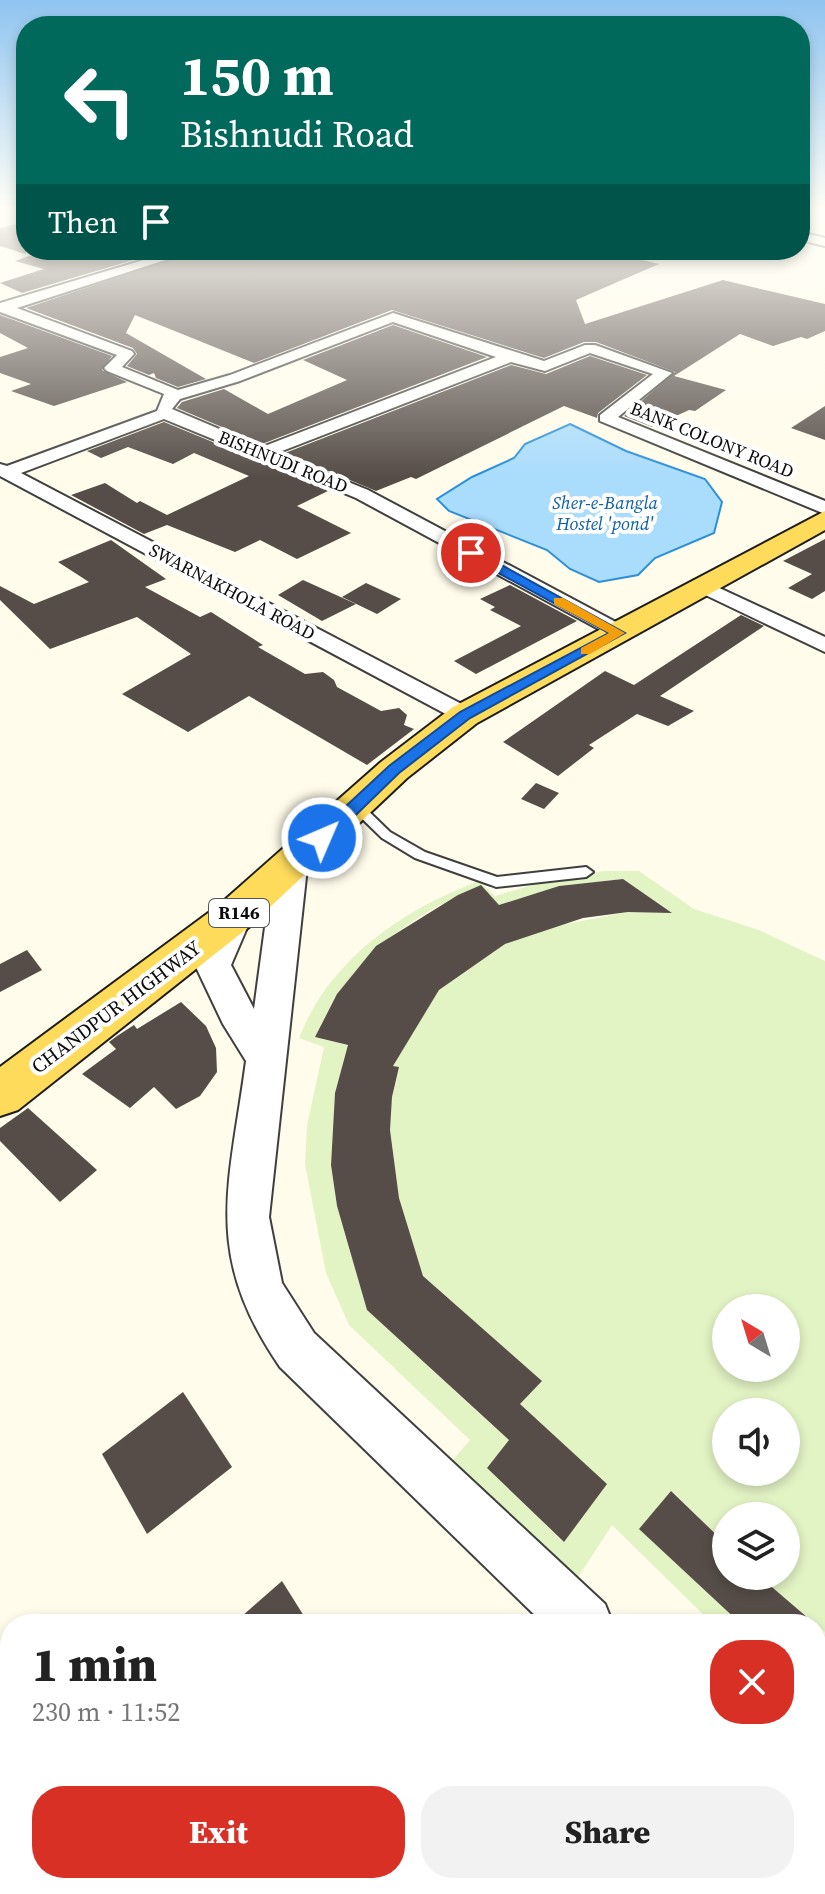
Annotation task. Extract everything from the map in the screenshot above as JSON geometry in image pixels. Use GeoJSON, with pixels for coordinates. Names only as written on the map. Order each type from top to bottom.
{"type":"FeatureCollection","features":[{"type":"Feature","properties":{"kind":"main road","name":"CHANDPUR HIGHWAY"},"geometry":{"type":"LineString","coordinates":[[0,1095],[234,916],[290,868],[355,805],[465,715],[825,519]]}},
{"type":"Feature","properties":{"kind":"street"},"geometry":{"type":"LineString","coordinates":[[2,307],[24,300]]}},
{"type":"Feature","properties":{"kind":"street","name":"BISHNUDI ROAD"},"geometry":{"type":"LineString","coordinates":[[2,307],[127,354],[112,368],[170,391],[170,404],[260,454],[362,494],[619,633]]}},
{"type":"Feature","properties":{"kind":"street"},"geometry":{"type":"LineString","coordinates":[[4,470],[388,318],[401,319],[512,358]]}},
{"type":"Feature","properties":{"kind":"street","name":"BANK COLONY ROAD"},"geometry":{"type":"LineString","coordinates":[[260,454],[512,358],[545,366],[590,348],[664,373],[606,418],[825,508]]}},
{"type":"Feature","properties":{"kind":"street"},"geometry":{"type":"LineString","coordinates":[[170,404],[197,389]]}},
{"type":"Feature","properties":{"kind":"street","name":"SWARNAKHOLA ROAD"},"geometry":{"type":"LineString","coordinates":[[4,470],[465,715]]}},
{"type":"Feature","properties":{"kind":"street"},"geometry":{"type":"LineString","coordinates":[[700,585],[825,645]]}},
{"type":"Feature","properties":{"kind":"street"},"geometry":{"type":"LineString","coordinates":[[290,868],[247,1217],[251,1264],[266,1308],[297,1350],[574,1614]]}},
{"type":"Feature","properties":{"kind":"street"},"geometry":{"type":"LineString","coordinates":[[234,916],[213,965],[236,1013],[265,1057]]}},
{"type":"Feature","properties":{"kind":"lane"},"geometry":{"type":"LineString","coordinates":[[355,805],[386,835],[420,855],[496,882],[586,872]]}},
{"type":"Feature","properties":{"kind":"green space"},"geometry":{"type":"Polygon","coordinates":[[[604,871],[639,871],[694,909],[759,930],[825,961],[825,1614],[804,1614],[776,1590],[800,1590],[800,1502],[712,1502],[712,1531],[671,1491],[640,1529],[730,1614],[703,1614],[612,1525],[575,1582],[451,1462],[470,1440],[349,1325],[326,1273],[305,1164],[307,1126],[324,1047],[299,1038],[312,1010],[349,961],[396,923],[479,881],[495,896],[549,880],[604,871]],[[623,879],[559,886],[503,904],[550,927],[628,912],[671,912],[623,879]],[[481,886],[428,912],[382,945],[344,986],[315,1037],[397,1058],[439,990],[505,944],[527,934],[481,886]],[[345,1056],[335,1093],[331,1165],[337,1207],[367,1310],[496,1429],[542,1381],[423,1276],[399,1198],[390,1130],[392,1097],[399,1067],[345,1056]],[[530,1414],[487,1468],[563,1542],[606,1484],[530,1414]]]}},
{"type":"Feature","properties":{"kind":"water","name":"Sher-e-Bangla Hostel 'pond'"},"geometry":{"type":"Polygon","coordinates":[[[570,424],[626,451],[705,479],[722,502],[714,533],[655,558],[638,575],[599,582],[570,569],[547,550],[449,511],[437,499],[472,477],[514,458],[525,444],[570,424]]]}},
{"type":"Feature","properties":{"kind":"building"},"geometry":{"type":"Polygon","coordinates":[[[49,300],[576,300],[585,324],[659,300],[810,300],[825,304],[825,331],[807,339],[801,337],[773,346],[740,334],[674,376],[726,390],[695,411],[689,410],[652,427],[624,416],[675,372],[596,342],[584,342],[544,358],[392,310],[254,363],[135,315],[126,333],[206,379],[178,387],[156,378],[154,373],[149,375],[127,366],[137,354],[133,348],[26,308],[49,300]]]}},
{"type":"Feature","properties":{"kind":"building"},"geometry":{"type":"Polygon","coordinates":[[[0,315],[112,356],[102,370],[127,382],[54,406],[11,391],[31,384],[0,373],[0,357],[28,348],[0,333],[0,315]]]}},
{"type":"Feature","properties":{"kind":"building"},"geometry":{"type":"Polygon","coordinates":[[[393,325],[487,357],[262,444],[177,408],[182,402],[224,389],[268,414],[347,380],[303,360],[393,325]]]}},
{"type":"Feature","properties":{"kind":"building"},"geometry":{"type":"Polygon","coordinates":[[[590,356],[647,375],[598,413],[597,418],[564,406],[416,479],[411,477],[376,491],[285,453],[511,365],[546,374],[590,356]]]}},
{"type":"Feature","properties":{"kind":"building"},"geometry":{"type":"Polygon","coordinates":[[[825,406],[825,440],[791,428],[825,406]]]}},
{"type":"Feature","properties":{"kind":"building"},"geometry":{"type":"Polygon","coordinates":[[[164,422],[330,490],[297,506],[351,533],[297,559],[260,540],[235,552],[167,525],[144,534],[71,495],[105,483],[137,503],[140,501],[167,515],[249,476],[194,453],[173,464],[128,447],[101,458],[87,451],[164,422]]]}},
{"type":"Feature","properties":{"kind":"building"},"geometry":{"type":"Polygon","coordinates":[[[825,539],[825,591],[812,599],[788,588],[812,574],[783,561],[825,539]]]}},
{"type":"Feature","properties":{"kind":"building"},"geometry":{"type":"Polygon","coordinates":[[[111,540],[166,579],[145,587],[200,617],[211,612],[263,645],[258,647],[305,674],[323,672],[334,680],[337,687],[381,711],[399,708],[407,715],[404,725],[414,729],[367,765],[249,696],[188,732],[122,694],[191,654],[137,617],[50,649],[0,600],[0,586],[34,604],[89,582],[58,562],[111,540]]]}},
{"type":"Feature","properties":{"kind":"building"},"geometry":{"type":"Polygon","coordinates":[[[303,580],[356,604],[322,621],[278,595],[303,580]]]}},
{"type":"Feature","properties":{"kind":"building"},"geometry":{"type":"Polygon","coordinates":[[[366,583],[401,599],[377,614],[342,597],[366,583]]]}},
{"type":"Feature","properties":{"kind":"building"},"geometry":{"type":"Polygon","coordinates":[[[510,585],[577,621],[476,674],[454,661],[521,626],[490,610],[495,607],[480,599],[510,585]]]}},
{"type":"Feature","properties":{"kind":"building"},"geometry":{"type":"Polygon","coordinates":[[[741,615],[764,626],[660,696],[694,711],[668,726],[637,714],[589,745],[594,748],[558,776],[503,742],[605,671],[634,685],[741,615]]]}},
{"type":"Feature","properties":{"kind":"building"},"geometry":{"type":"Polygon","coordinates":[[[536,783],[559,793],[544,809],[521,799],[536,783]]]}},
{"type":"Feature","properties":{"kind":"building"},"geometry":{"type":"Polygon","coordinates":[[[623,879],[672,913],[628,912],[583,918],[505,944],[439,990],[393,1066],[399,1067],[392,1097],[390,1130],[399,1198],[423,1276],[542,1381],[520,1404],[607,1484],[564,1542],[487,1468],[509,1440],[367,1310],[337,1206],[331,1165],[335,1093],[348,1045],[315,1037],[337,994],[376,946],[458,895],[481,885],[499,905],[559,886],[623,879]]]}},
{"type":"Feature","properties":{"kind":"building"},"geometry":{"type":"Polygon","coordinates":[[[27,950],[42,970],[0,992],[0,964],[27,950]]]}},
{"type":"Feature","properties":{"kind":"building"},"geometry":{"type":"Polygon","coordinates":[[[181,1002],[206,1026],[216,1048],[217,1072],[200,1096],[176,1109],[154,1087],[130,1108],[82,1074],[116,1049],[109,1042],[117,1036],[134,1025],[137,1029],[181,1002]]]}},
{"type":"Feature","properties":{"kind":"building"},"geometry":{"type":"Polygon","coordinates":[[[28,1108],[97,1170],[60,1202],[0,1141],[0,1128],[28,1108]]]}},
{"type":"Feature","properties":{"kind":"building"},"geometry":{"type":"Polygon","coordinates":[[[183,1392],[232,1467],[147,1534],[102,1454],[183,1392]]]}},
{"type":"Feature","properties":{"kind":"building"},"geometry":{"type":"Polygon","coordinates":[[[671,1491],[712,1531],[712,1590],[775,1590],[803,1614],[730,1614],[639,1529],[671,1491]]]}},
{"type":"Feature","properties":{"kind":"building"},"geometry":{"type":"Polygon","coordinates":[[[282,1581],[303,1614],[244,1614],[282,1581]]]}},
{"type":"Feature","properties":{"kind":"slow traffic"},"geometry":{"type":"LineString","coordinates":[[558,601],[619,633],[586,651]]}},
{"type":"Feature","properties":{"kind":"route"},"geometry":{"type":"LineString","coordinates":[[322,838],[394,770],[465,715],[619,633],[471,553]]}}]}
